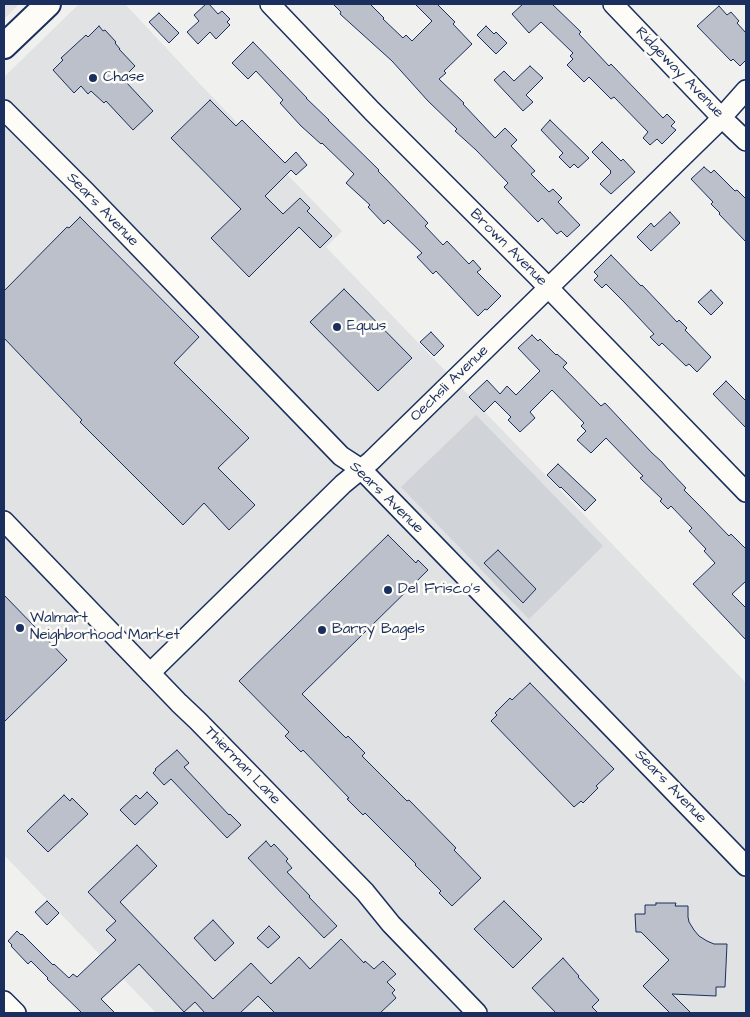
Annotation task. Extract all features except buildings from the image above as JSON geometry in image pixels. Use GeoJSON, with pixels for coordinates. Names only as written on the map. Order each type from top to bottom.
{"type":"FeatureCollection","features":[{"type":"Feature","properties":{"kind":"main road"},"geometry":{"type":"LineString","coordinates":[[4,46],[48,4]]}},
{"type":"Feature","properties":{"kind":"street","name":"Brown Avenue"},"geometry":{"type":"LineString","coordinates":[[270,4],[372,112],[548,288],[746,492]]}},
{"type":"Feature","properties":{"kind":"street","name":"Ridgeway Avenue"},"geometry":{"type":"LineString","coordinates":[[613,4],[746,141]]}},
{"type":"Feature","properties":{"kind":"street","name":"Oechsli Avenue"},"geometry":{"type":"LineString","coordinates":[[150,673],[336,491],[378,454],[722,118],[746,90]]}},
{"type":"Feature","properties":{"kind":"street","name":"Sears Avenue"},"geometry":{"type":"LineString","coordinates":[[4,110],[340,456],[360,469],[746,866]]}},
{"type":"Feature","properties":{"kind":"street","name":"Thierman Lane"},"geometry":{"type":"LineString","coordinates":[[4,521],[365,892],[391,924],[477,1013]]}},
{"type":"Feature","properties":{"kind":"street"},"geometry":{"type":"LineString","coordinates":[[4,1001],[16,1013]]}},
{"type":"Feature","properties":{"kind":"shaded area"},"geometry":{"type":"Polygon","coordinates":[[[4,4],[19,4],[4,19],[4,4]]]}},
{"type":"Feature","properties":{"kind":"shaded area"},"geometry":{"type":"Polygon","coordinates":[[[79,4],[125,4],[342,231],[326,247],[746,683],[746,1013],[156,1013],[4,855],[4,77],[79,4]]]}},
{"type":"Feature","properties":{"kind":"shaded area"},"geometry":{"type":"Polygon","coordinates":[[[476,415],[603,546],[529,619],[401,487],[476,415]]]}},
{"type":"Feature","properties":{"kind":"place","name":"Chase"},"geometry":{"type":"Point","coordinates":[93,78]}},
{"type":"Feature","properties":{"kind":"place","name":"Equus"},"geometry":{"type":"Point","coordinates":[337,327]}},
{"type":"Feature","properties":{"kind":"place","name":"Del Frisco's"},"geometry":{"type":"Point","coordinates":[388,590]}},
{"type":"Feature","properties":{"kind":"place","name":"Walmart Neighborhood Market"},"geometry":{"type":"Point","coordinates":[20,628]}},
{"type":"Feature","properties":{"kind":"place","name":"Barry Bagels"},"geometry":{"type":"Point","coordinates":[322,630]}}]}
